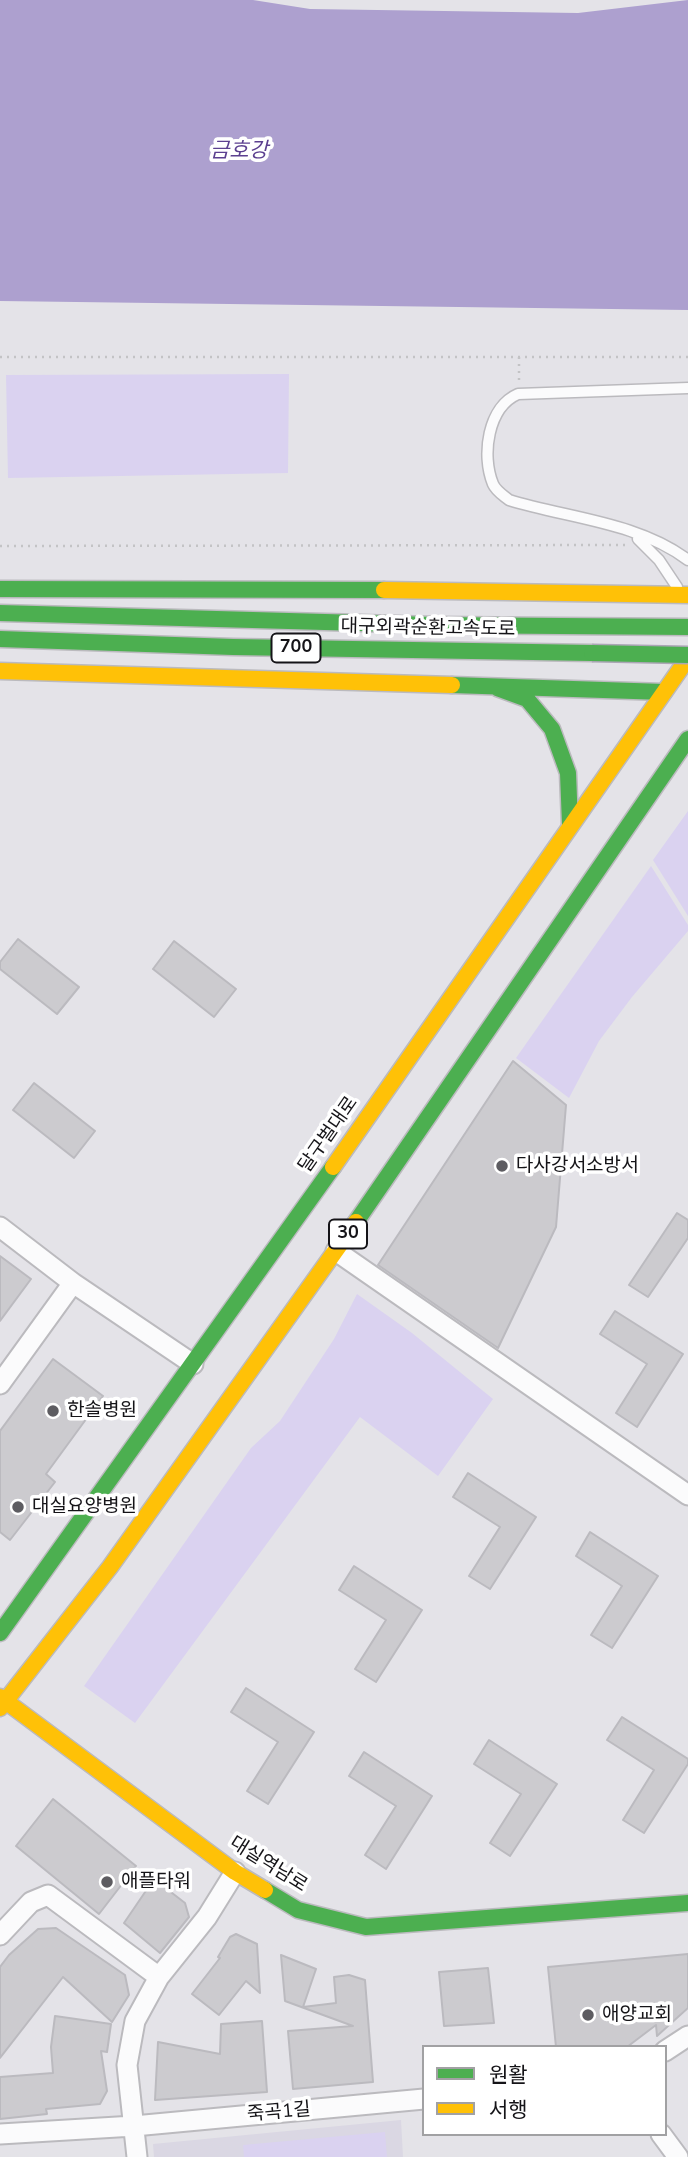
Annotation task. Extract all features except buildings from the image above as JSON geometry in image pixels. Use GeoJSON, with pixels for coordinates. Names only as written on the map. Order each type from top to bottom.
{"type":"FeatureCollection","features":[{"type":"Feature","properties":{"kind":"main road"},"geometry":{"type":"LineString","coordinates":[[0,589],[338,589],[685,595]]}},
{"type":"Feature","properties":{"kind":"main road","name":"대구외곽순환고속도로"},"geometry":{"type":"LineString","coordinates":[[0,613],[433,625],[688,627]]}},
{"type":"Feature","properties":{"kind":"main road","name":"대구외곽순환고속도로"},"geometry":{"type":"LineString","coordinates":[[0,639],[688,657]]}},
{"type":"Feature","properties":{"kind":"main road","name":"달구벌대로"},"geometry":{"type":"LineString","coordinates":[[0,1633],[296,1220],[688,657]]}},
{"type":"Feature","properties":{"kind":"main road"},"geometry":{"type":"LineString","coordinates":[[0,671],[688,692]]}},
{"type":"Feature","properties":{"kind":"main road"},"geometry":{"type":"LineString","coordinates":[[489,685],[527,699],[552,729],[568,773],[570,824]]}},
{"type":"Feature","properties":{"kind":"main road","name":"30"},"geometry":{"type":"LineString","coordinates":[[2,1703],[118,1555],[336,1251],[686,745]]}},
{"type":"Feature","properties":{"kind":"main road","name":"대실역남로"},"geometry":{"type":"LineString","coordinates":[[2,1703],[235,1872],[298,1910],[366,1927],[688,1903]]}},
{"type":"Feature","properties":{"kind":"street"},"geometry":{"type":"LineString","coordinates":[[0,1227],[73,1283],[193,1364]]}},
{"type":"Feature","properties":{"kind":"street"},"geometry":{"type":"LineString","coordinates":[[336,1251],[688,1495]]}},
{"type":"Feature","properties":{"kind":"street"},"geometry":{"type":"LineString","coordinates":[[0,1384],[73,1283]]}},
{"type":"Feature","properties":{"kind":"street"},"geometry":{"type":"LineString","coordinates":[[137,2157],[127,2066],[135,2021],[159,1977],[207,1917],[235,1872]]}},
{"type":"Feature","properties":{"kind":"street"},"geometry":{"type":"LineString","coordinates":[[0,1935],[31,1902],[48,1895],[159,1977]]}},
{"type":"Feature","properties":{"kind":"street"},"geometry":{"type":"LineString","coordinates":[[667,2051],[688,2036]]}},
{"type":"Feature","properties":{"kind":"street","name":"죽곡1길"},"geometry":{"type":"LineString","coordinates":[[0,2134],[134,2126],[422,2099]]}},
{"type":"Feature","properties":{"kind":"street"},"geometry":{"type":"LineString","coordinates":[[662,2136],[678,2157]]}},
{"type":"Feature","properties":{"kind":"lane"},"geometry":{"type":"LineString","coordinates":[[688,388],[519,394],[507,398],[495,414],[489,436],[493,483],[498,492],[509,500],[630,532],[675,550],[688,561]]}},
{"type":"Feature","properties":{"kind":"lane"},"geometry":{"type":"LineString","coordinates":[[630,532],[646,545],[685,595]]}},
{"type":"Feature","properties":{"kind":"path"},"geometry":{"type":"LineString","coordinates":[[519,356],[519,394]]}},
{"type":"Feature","properties":{"kind":"path"},"geometry":{"type":"LineString","coordinates":[[0,357],[688,357]]}},
{"type":"Feature","properties":{"kind":"path"},"geometry":{"type":"LineString","coordinates":[[0,547],[646,545]]}},
{"type":"Feature","properties":{"kind":"shaded area"},"geometry":{"type":"Polygon","coordinates":[[[289,374],[288,473],[8,478],[6,375],[289,374]]]}},
{"type":"Feature","properties":{"kind":"shaded area"},"geometry":{"type":"Polygon","coordinates":[[[688,811],[688,916],[653,860],[688,811]]]}},
{"type":"Feature","properties":{"kind":"shaded area"},"geometry":{"type":"Polygon","coordinates":[[[651,866],[688,925],[688,931],[599,1041],[569,1098],[516,1058],[651,866]]]}},
{"type":"Feature","properties":{"kind":"shaded area"},"geometry":{"type":"Polygon","coordinates":[[[357,1294],[412,1333],[493,1399],[438,1476],[360,1417],[135,1723],[84,1686],[251,1448],[280,1421],[334,1339],[357,1294]]]}},
{"type":"Feature","properties":{"kind":"shaded area"},"geometry":{"type":"Polygon","coordinates":[[[401,2120],[403,2157],[154,2157],[153,2144],[401,2120]]]}},
{"type":"Feature","properties":{"kind":"shaded area"},"geometry":{"type":"Polygon","coordinates":[[[385,2132],[387,2157],[244,2157],[243,2145],[385,2132]]]}},
{"type":"Feature","properties":{"kind":"water","name":"금호강"},"geometry":{"type":"Polygon","coordinates":[[[0,0],[253,0],[310,9],[578,13],[688,0],[688,310],[0,301],[0,0]]]}},
{"type":"Feature","properties":{"kind":"traffic: fast"},"geometry":{"type":"LineString","coordinates":[[0,589],[384,590]]}},
{"type":"Feature","properties":{"kind":"traffic: fast"},"geometry":{"type":"LineString","coordinates":[[0,613],[433,625],[688,627]]}},
{"type":"Feature","properties":{"kind":"traffic: fast"},"geometry":{"type":"LineString","coordinates":[[0,639],[233,647],[592,653]]}},
{"type":"Feature","properties":{"kind":"traffic: fast"},"geometry":{"type":"LineString","coordinates":[[592,653],[688,655]]}},
{"type":"Feature","properties":{"kind":"traffic: fast"},"geometry":{"type":"LineString","coordinates":[[452,685],[664,692]]}},
{"type":"Feature","properties":{"kind":"traffic: fast"},"geometry":{"type":"LineString","coordinates":[[497,688],[527,699],[552,729],[568,773],[570,824]]}},
{"type":"Feature","properties":{"kind":"traffic: fast"},"geometry":{"type":"LineString","coordinates":[[356,1222],[688,739]]}},
{"type":"Feature","properties":{"kind":"traffic: fast"},"geometry":{"type":"LineString","coordinates":[[0,1633],[333,1167]]}},
{"type":"Feature","properties":{"kind":"traffic: fast"},"geometry":{"type":"LineString","coordinates":[[265,1890],[298,1910],[366,1927],[688,1903]]}},
{"type":"Feature","properties":{"kind":"traffic: slow"},"geometry":{"type":"LineString","coordinates":[[384,590],[688,595]]}},
{"type":"Feature","properties":{"kind":"traffic: slow"},"geometry":{"type":"LineString","coordinates":[[333,1167],[688,658]]}},
{"type":"Feature","properties":{"kind":"traffic: slow"},"geometry":{"type":"LineString","coordinates":[[0,671],[452,685]]}},
{"type":"Feature","properties":{"kind":"traffic: slow"},"geometry":{"type":"LineString","coordinates":[[0,1708],[110,1567],[356,1222]]}},
{"type":"Feature","properties":{"kind":"traffic: slow"},"geometry":{"type":"LineString","coordinates":[[0,1697],[235,1872],[265,1890]]}},
{"type":"Feature","properties":{"kind":"place","name":"다사강서소방서"},"geometry":{"type":"Point","coordinates":[502,1166]}},
{"type":"Feature","properties":{"kind":"place","name":"한솔병원"},"geometry":{"type":"Point","coordinates":[53,1411]}},
{"type":"Feature","properties":{"kind":"place","name":"대실요양병원"},"geometry":{"type":"Point","coordinates":[18,1507]}},
{"type":"Feature","properties":{"kind":"place","name":"애플타워"},"geometry":{"type":"Point","coordinates":[107,1882]}},
{"type":"Feature","properties":{"kind":"place","name":"애양교회"},"geometry":{"type":"Point","coordinates":[588,2015]}}]}
